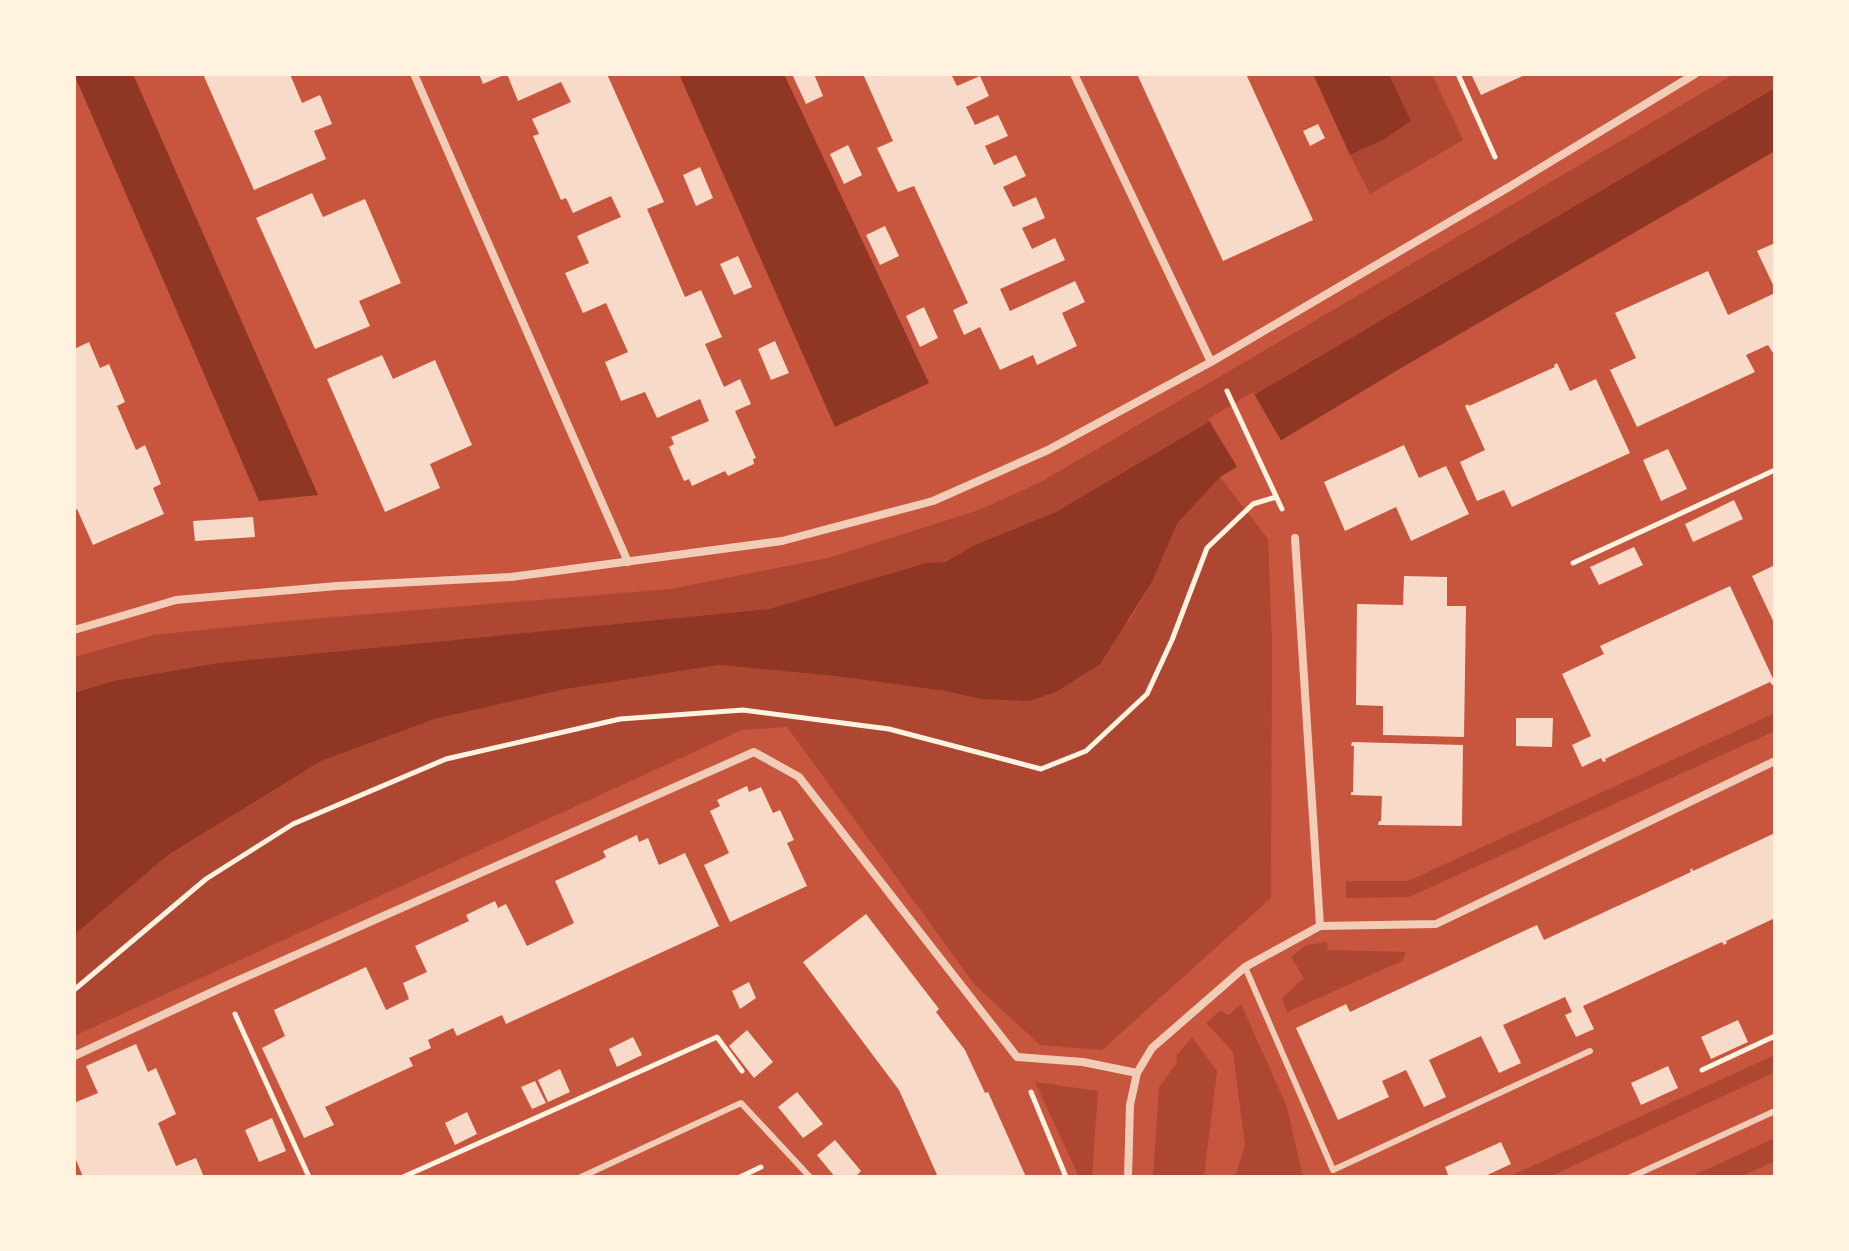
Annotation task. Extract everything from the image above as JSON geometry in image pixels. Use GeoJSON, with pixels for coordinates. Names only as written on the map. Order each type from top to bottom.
{"type":"FeatureCollection","features":[{"type":"Feature","properties":{"kind":"street"},"geometry":{"type":"LineString","coordinates":[[414,74],[628,562]]}},
{"type":"Feature","properties":{"kind":"street"},"geometry":{"type":"LineString","coordinates":[[1074,74],[1211,362]]}},
{"type":"Feature","properties":{"kind":"street"},"geometry":{"type":"LineString","coordinates":[[74,630],[176,600],[337,586],[511,577],[782,541],[933,501],[1048,450],[1211,362],[1695,74]]}},
{"type":"Feature","properties":{"kind":"street"},"geometry":{"type":"LineString","coordinates":[[1295,538],[1320,926]]}},
{"type":"Feature","properties":{"kind":"street"},"geometry":{"type":"LineString","coordinates":[[74,1056],[754,752],[799,777],[1017,1057],[1083,1062],[1137,1073]]}},
{"type":"Feature","properties":{"kind":"street"},"geometry":{"type":"LineString","coordinates":[[1128,1177],[1130,1105],[1137,1073],[1152,1048],[1245,967],[1320,926],[1436,924],[1775,761]]}},
{"type":"Feature","properties":{"kind":"lane"},"geometry":{"type":"LineString","coordinates":[[1245,967],[1333,1170],[1590,1051]]}},
{"type":"Feature","properties":{"kind":"lane"},"geometry":{"type":"LineString","coordinates":[[581,1177],[741,1103],[810,1177]]}},
{"type":"Feature","properties":{"kind":"lane"},"geometry":{"type":"LineString","coordinates":[[1631,1177],[1775,1111]]}},
{"type":"Feature","properties":{"kind":"path"},"geometry":{"type":"LineString","coordinates":[[1458,74],[1509,187]]}},
{"type":"Feature","properties":{"kind":"path"},"geometry":{"type":"LineString","coordinates":[[1232,401],[1270,481]]}},
{"type":"Feature","properties":{"kind":"path"},"geometry":{"type":"LineString","coordinates":[[1573,563],[1775,470]]}},
{"type":"Feature","properties":{"kind":"path"},"geometry":{"type":"LineString","coordinates":[[223,987],[309,1177]]}},
{"type":"Feature","properties":{"kind":"path"},"geometry":{"type":"LineString","coordinates":[[1702,1070],[1775,1036]]}},
{"type":"Feature","properties":{"kind":"path"},"geometry":{"type":"LineString","coordinates":[[403,1177],[717,1037],[752,1084],[741,1103]]}},
{"type":"Feature","properties":{"kind":"path"},"geometry":{"type":"LineString","coordinates":[[1017,1057],[1066,1177]]}},
{"type":"Feature","properties":{"kind":"shaded area"},"geometry":{"type":"Polygon","coordinates":[[[74,74],[133,74],[318,495],[259,501],[74,74]]]}},
{"type":"Feature","properties":{"kind":"shaded area"},"geometry":{"type":"Polygon","coordinates":[[[679,74],[784,74],[929,383],[835,427],[679,74]]]}},
{"type":"Feature","properties":{"kind":"shaded area"},"geometry":{"type":"Polygon","coordinates":[[[1313,74],[1389,74],[1411,121],[1385,139],[1350,155],[1313,74]]]}},
{"type":"Feature","properties":{"kind":"shaded area"},"geometry":{"type":"Polygon","coordinates":[[[1389,74],[1432,74],[1463,140],[1370,194],[1350,155],[1385,139],[1411,121],[1389,74]]]}},
{"type":"Feature","properties":{"kind":"shaded area"},"geometry":{"type":"Polygon","coordinates":[[[1734,74],[1775,74],[1775,88],[1056,512],[977,544],[945,562],[926,563],[769,609],[218,663],[113,681],[74,693],[74,657],[154,635],[670,589],[828,558],[979,510],[1041,482],[1734,74]]]}},
{"type":"Feature","properties":{"kind":"shaded area"},"geometry":{"type":"Polygon","coordinates":[[[1775,88],[1775,151],[1220,477],[1177,524],[1152,582],[1100,664],[1056,692],[1029,701],[980,699],[945,691],[835,676],[719,665],[566,689],[435,719],[321,761],[168,855],[74,935],[74,693],[113,681],[218,663],[769,609],[926,563],[945,562],[977,544],[1056,512],[1775,88]]]}},
{"type":"Feature","properties":{"kind":"shaded area"},"geometry":{"type":"Polygon","coordinates":[[[1220,477],[1268,539],[1272,640],[1271,898],[1102,1050],[1040,1045],[975,985],[787,727],[742,730],[74,1036],[74,935],[168,855],[321,761],[435,719],[566,689],[720,665],[835,676],[945,691],[980,699],[1129,621],[1152,582],[1177,524],[1220,477]]]}},
{"type":"Feature","properties":{"kind":"shaded area"},"geometry":{"type":"Polygon","coordinates":[[[1775,713],[1775,731],[1409,897],[1346,898],[1346,881],[1408,881],[1775,713]]]}},
{"type":"Feature","properties":{"kind":"shaded area"},"geometry":{"type":"Polygon","coordinates":[[[1327,942],[1328,950],[1406,952],[1402,961],[1287,1012],[1282,998],[1304,978],[1291,957],[1306,945],[1327,942]]]}},
{"type":"Feature","properties":{"kind":"shaded area"},"geometry":{"type":"Polygon","coordinates":[[[1241,1004],[1287,1107],[1303,1177],[1235,1177],[1245,1145],[1233,1052],[1206,1023],[1220,1011],[1229,1015],[1241,1004]]]}},
{"type":"Feature","properties":{"kind":"shaded area"},"geometry":{"type":"Polygon","coordinates":[[[1192,1037],[1217,1071],[1204,1177],[1153,1177],[1159,1087],[1176,1064],[1177,1055],[1192,1037]]]}},
{"type":"Feature","properties":{"kind":"shaded area"},"geometry":{"type":"Polygon","coordinates":[[[1775,1055],[1775,1072],[1549,1177],[1508,1177],[1775,1055]]]}},
{"type":"Feature","properties":{"kind":"shaded area"},"geometry":{"type":"Polygon","coordinates":[[[1035,1082],[1098,1091],[1092,1177],[1079,1177],[1035,1082]]]}},
{"type":"Feature","properties":{"kind":"shaded area"},"geometry":{"type":"Polygon","coordinates":[[[1775,1138],[1775,1161],[1740,1177],[1690,1177],[1775,1138]]]}},
{"type":"Feature","properties":{"kind":"pier"},"geometry":{"type":"Polygon","coordinates":[[[1253,392],[1283,444],[1239,470],[1208,419],[1253,392]]]}},
{"type":"Feature","properties":{"kind":"building"},"geometry":{"type":"Polygon","coordinates":[[[203,74],[290,74],[302,103],[320,95],[332,124],[314,131],[326,159],[254,190],[203,74]]]}},
{"type":"Feature","properties":{"kind":"building"},"geometry":{"type":"Polygon","coordinates":[[[479,74],[506,74],[483,84],[479,74]]]}},
{"type":"Feature","properties":{"kind":"building"},"geometry":{"type":"Polygon","coordinates":[[[507,74],[607,74],[664,202],[647,209],[685,297],[701,290],[722,337],[705,344],[724,387],[740,379],[751,404],[735,411],[756,458],[753,459],[754,464],[728,476],[725,471],[692,486],[689,479],[684,481],[669,447],[674,444],[671,437],[709,421],[700,399],[657,418],[645,392],[621,401],[605,362],[628,352],[606,303],[583,313],[565,273],[589,263],[577,236],[621,217],[611,196],[573,213],[566,198],[561,200],[533,136],[539,134],[532,119],[571,102],[561,82],[518,101],[507,74]]]}},
{"type":"Feature","properties":{"kind":"building"},"geometry":{"type":"Polygon","coordinates":[[[792,74],[814,74],[823,96],[806,104],[792,74]]]}},
{"type":"Feature","properties":{"kind":"building"},"geometry":{"type":"Polygon","coordinates":[[[863,74],[951,74],[957,86],[980,76],[989,96],[966,107],[975,125],[998,115],[1008,136],[985,146],[994,165],[1016,155],[1026,176],[1003,187],[1013,207],[1036,197],[1045,218],[1022,228],[1032,249],[1055,238],[1065,260],[1000,289],[1010,311],[1075,281],[1085,302],[1062,313],[1077,346],[1037,365],[1033,355],[1000,370],[980,327],[964,335],[953,310],[968,303],[914,186],[898,192],[877,148],[893,141],[863,74]]]}},
{"type":"Feature","properties":{"kind":"building"},"geometry":{"type":"Polygon","coordinates":[[[1137,74],[1246,74],[1313,220],[1223,261],[1137,74]]]}},
{"type":"Feature","properties":{"kind":"building"},"geometry":{"type":"Polygon","coordinates":[[[1471,74],[1527,74],[1481,95],[1471,74]]]}},
{"type":"Feature","properties":{"kind":"building"},"geometry":{"type":"Polygon","coordinates":[[[1318,124],[1325,138],[1310,146],[1303,131],[1318,124]]]}},
{"type":"Feature","properties":{"kind":"building"},"geometry":{"type":"Polygon","coordinates":[[[848,145],[862,175],[844,184],[830,154],[848,145]]]}},
{"type":"Feature","properties":{"kind":"building"},"geometry":{"type":"Polygon","coordinates":[[[700,167],[713,198],[696,206],[683,175],[700,167]]]}},
{"type":"Feature","properties":{"kind":"building"},"geometry":{"type":"Polygon","coordinates":[[[312,193],[323,217],[365,199],[401,283],[359,301],[370,326],[315,349],[256,218],[312,193]]]}},
{"type":"Feature","properties":{"kind":"building"},"geometry":{"type":"Polygon","coordinates":[[[885,226],[899,256],[880,265],[866,235],[885,226]]]}},
{"type":"Feature","properties":{"kind":"building"},"geometry":{"type":"Polygon","coordinates":[[[1775,243],[1775,289],[1757,251],[1775,243]]]}},
{"type":"Feature","properties":{"kind":"building"},"geometry":{"type":"Polygon","coordinates":[[[738,256],[752,287],[734,295],[720,264],[738,256]]]}},
{"type":"Feature","properties":{"kind":"building"},"geometry":{"type":"Polygon","coordinates":[[[1708,271],[1728,315],[1775,293],[1775,352],[1768,345],[1746,355],[1755,372],[1637,427],[1610,370],[1636,358],[1615,313],[1708,271]]]}},
{"type":"Feature","properties":{"kind":"building"},"geometry":{"type":"Polygon","coordinates":[[[924,307],[938,338],[920,347],[906,316],[924,307]]]}},
{"type":"Feature","properties":{"kind":"building"},"geometry":{"type":"Polygon","coordinates":[[[775,341],[789,373],[771,380],[758,349],[775,341]]]}},
{"type":"Feature","properties":{"kind":"building"},"geometry":{"type":"Polygon","coordinates":[[[89,342],[100,368],[109,364],[125,402],[117,406],[136,450],[145,445],[161,484],[153,488],[164,514],[93,545],[77,509],[74,510],[74,349],[89,342]]]}},
{"type":"Feature","properties":{"kind":"building"},"geometry":{"type":"Polygon","coordinates":[[[382,355],[393,379],[435,360],[472,445],[430,464],[440,488],[385,512],[327,379],[382,355]]]}},
{"type":"Feature","properties":{"kind":"building"},"geometry":{"type":"Polygon","coordinates":[[[1557,363],[1570,391],[1596,379],[1630,453],[1512,507],[1504,490],[1477,501],[1460,462],[1485,450],[1465,406],[1555,367],[1557,363]]]}},
{"type":"Feature","properties":{"kind":"building"},"geometry":{"type":"Polygon","coordinates":[[[1404,445],[1419,478],[1446,466],[1469,514],[1411,541],[1396,507],[1345,531],[1324,482],[1404,445]]]}},
{"type":"Feature","properties":{"kind":"building"},"geometry":{"type":"Polygon","coordinates":[[[1668,449],[1687,489],[1661,501],[1643,460],[1668,449]]]}},
{"type":"Feature","properties":{"kind":"building"},"geometry":{"type":"Polygon","coordinates":[[[1734,500],[1743,519],[1693,542],[1685,524],[1734,500]]]}},
{"type":"Feature","properties":{"kind":"building"},"geometry":{"type":"Polygon","coordinates":[[[253,517],[255,537],[195,541],[193,521],[253,517]]]}},
{"type":"Feature","properties":{"kind":"building"},"geometry":{"type":"Polygon","coordinates":[[[1634,547],[1643,565],[1599,585],[1590,567],[1634,547]]]}},
{"type":"Feature","properties":{"kind":"building"},"geometry":{"type":"Polygon","coordinates":[[[1775,565],[1775,625],[1752,576],[1775,565]]]}},
{"type":"Feature","properties":{"kind":"building"},"geometry":{"type":"Polygon","coordinates":[[[1404,576],[1447,577],[1447,606],[1466,606],[1464,737],[1383,735],[1383,706],[1356,705],[1357,604],[1403,605],[1404,576]]]}},
{"type":"Feature","properties":{"kind":"building"},"geometry":{"type":"Polygon","coordinates":[[[1730,586],[1775,683],[1772,685],[1770,682],[1606,761],[1603,762],[1601,758],[1582,767],[1572,745],[1591,736],[1562,674],[1604,654],[1600,646],[1730,586]]]}},
{"type":"Feature","properties":{"kind":"building"},"geometry":{"type":"Polygon","coordinates":[[[1516,718],[1553,718],[1552,747],[1516,746],[1516,718]]]}},
{"type":"Feature","properties":{"kind":"building"},"geometry":{"type":"Polygon","coordinates":[[[1352,742],[1463,745],[1462,826],[1378,825],[1381,821],[1382,796],[1351,795],[1352,742]]]}},
{"type":"Feature","properties":{"kind":"building"},"geometry":{"type":"Polygon","coordinates":[[[747,786],[749,792],[761,787],[773,813],[780,810],[794,840],[787,843],[807,886],[730,922],[704,865],[729,853],[710,811],[720,806],[717,800],[747,786]]]}},
{"type":"Feature","properties":{"kind":"building"},"geometry":{"type":"Polygon","coordinates":[[[1775,833],[1775,918],[1726,941],[1724,945],[1722,942],[1583,1006],[1594,1029],[1576,1037],[1565,1015],[1572,1012],[1565,997],[1503,1025],[1521,1063],[1499,1073],[1481,1036],[1429,1060],[1446,1097],[1424,1107],[1406,1070],[1382,1081],[1389,1097],[1338,1120],[1296,1028],[1346,1004],[1350,1012],[1537,925],[1544,940],[1691,872],[1692,868],[1693,871],[1775,833]]]}},
{"type":"Feature","properties":{"kind":"building"},"geometry":{"type":"Polygon","coordinates":[[[637,835],[639,842],[648,838],[659,865],[685,853],[719,926],[506,1024],[502,1015],[457,1036],[453,1028],[428,1040],[431,1048],[409,1058],[413,1066],[325,1107],[334,1125],[304,1138],[262,1048],[285,1036],[274,1010],[366,967],[386,1010],[409,999],[403,983],[427,972],[415,946],[469,921],[466,915],[495,901],[498,908],[506,904],[527,946],[574,923],[555,881],[601,860],[606,857],[603,851],[637,835]]]}},
{"type":"Feature","properties":{"kind":"building"},"geometry":{"type":"Polygon","coordinates":[[[866,914],[939,1009],[936,1012],[965,1050],[985,1093],[988,1092],[1026,1177],[938,1177],[899,1090],[803,962],[866,914]]]}},
{"type":"Feature","properties":{"kind":"building"},"geometry":{"type":"Polygon","coordinates":[[[749,982],[756,998],[740,1009],[732,991],[749,982]]]}},
{"type":"Feature","properties":{"kind":"building"},"geometry":{"type":"Polygon","coordinates":[[[1738,1020],[1748,1042],[1711,1059],[1701,1037],[1738,1020]]]}},
{"type":"Feature","properties":{"kind":"building"},"geometry":{"type":"Polygon","coordinates":[[[747,1030],[773,1062],[754,1078],[729,1046],[747,1030]]]}},
{"type":"Feature","properties":{"kind":"building"},"geometry":{"type":"Polygon","coordinates":[[[633,1037],[642,1055],[617,1067],[609,1049],[633,1037]]]}},
{"type":"Feature","properties":{"kind":"building"},"geometry":{"type":"Polygon","coordinates":[[[136,1044],[148,1072],[156,1068],[176,1114],[158,1123],[176,1166],[196,1158],[204,1177],[83,1177],[74,1155],[74,1103],[98,1093],[86,1066],[136,1044]]]}},
{"type":"Feature","properties":{"kind":"building"},"geometry":{"type":"Polygon","coordinates":[[[1668,1066],[1678,1088],[1641,1105],[1631,1083],[1668,1066]]]}},
{"type":"Feature","properties":{"kind":"building"},"geometry":{"type":"Polygon","coordinates":[[[560,1069],[570,1092],[548,1102],[538,1080],[560,1069]]]}},
{"type":"Feature","properties":{"kind":"building"},"geometry":{"type":"Polygon","coordinates":[[[535,1081],[546,1103],[532,1109],[521,1087],[535,1081]]]}},
{"type":"Feature","properties":{"kind":"building"},"geometry":{"type":"Polygon","coordinates":[[[797,1092],[823,1124],[803,1138],[778,1107],[797,1092]]]}},
{"type":"Feature","properties":{"kind":"building"},"geometry":{"type":"Polygon","coordinates":[[[467,1112],[477,1134],[455,1145],[445,1123],[467,1112]]]}},
{"type":"Feature","properties":{"kind":"building"},"geometry":{"type":"Polygon","coordinates":[[[272,1118],[286,1151],[259,1162],[245,1130],[272,1118]]]}},
{"type":"Feature","properties":{"kind":"building"},"geometry":{"type":"Polygon","coordinates":[[[835,1140],[861,1171],[855,1177],[835,1177],[817,1155],[835,1140]]]}},
{"type":"Feature","properties":{"kind":"building"},"geometry":{"type":"Polygon","coordinates":[[[1501,1142],[1511,1164],[1483,1177],[1449,1177],[1445,1167],[1501,1142]]]}}]}
